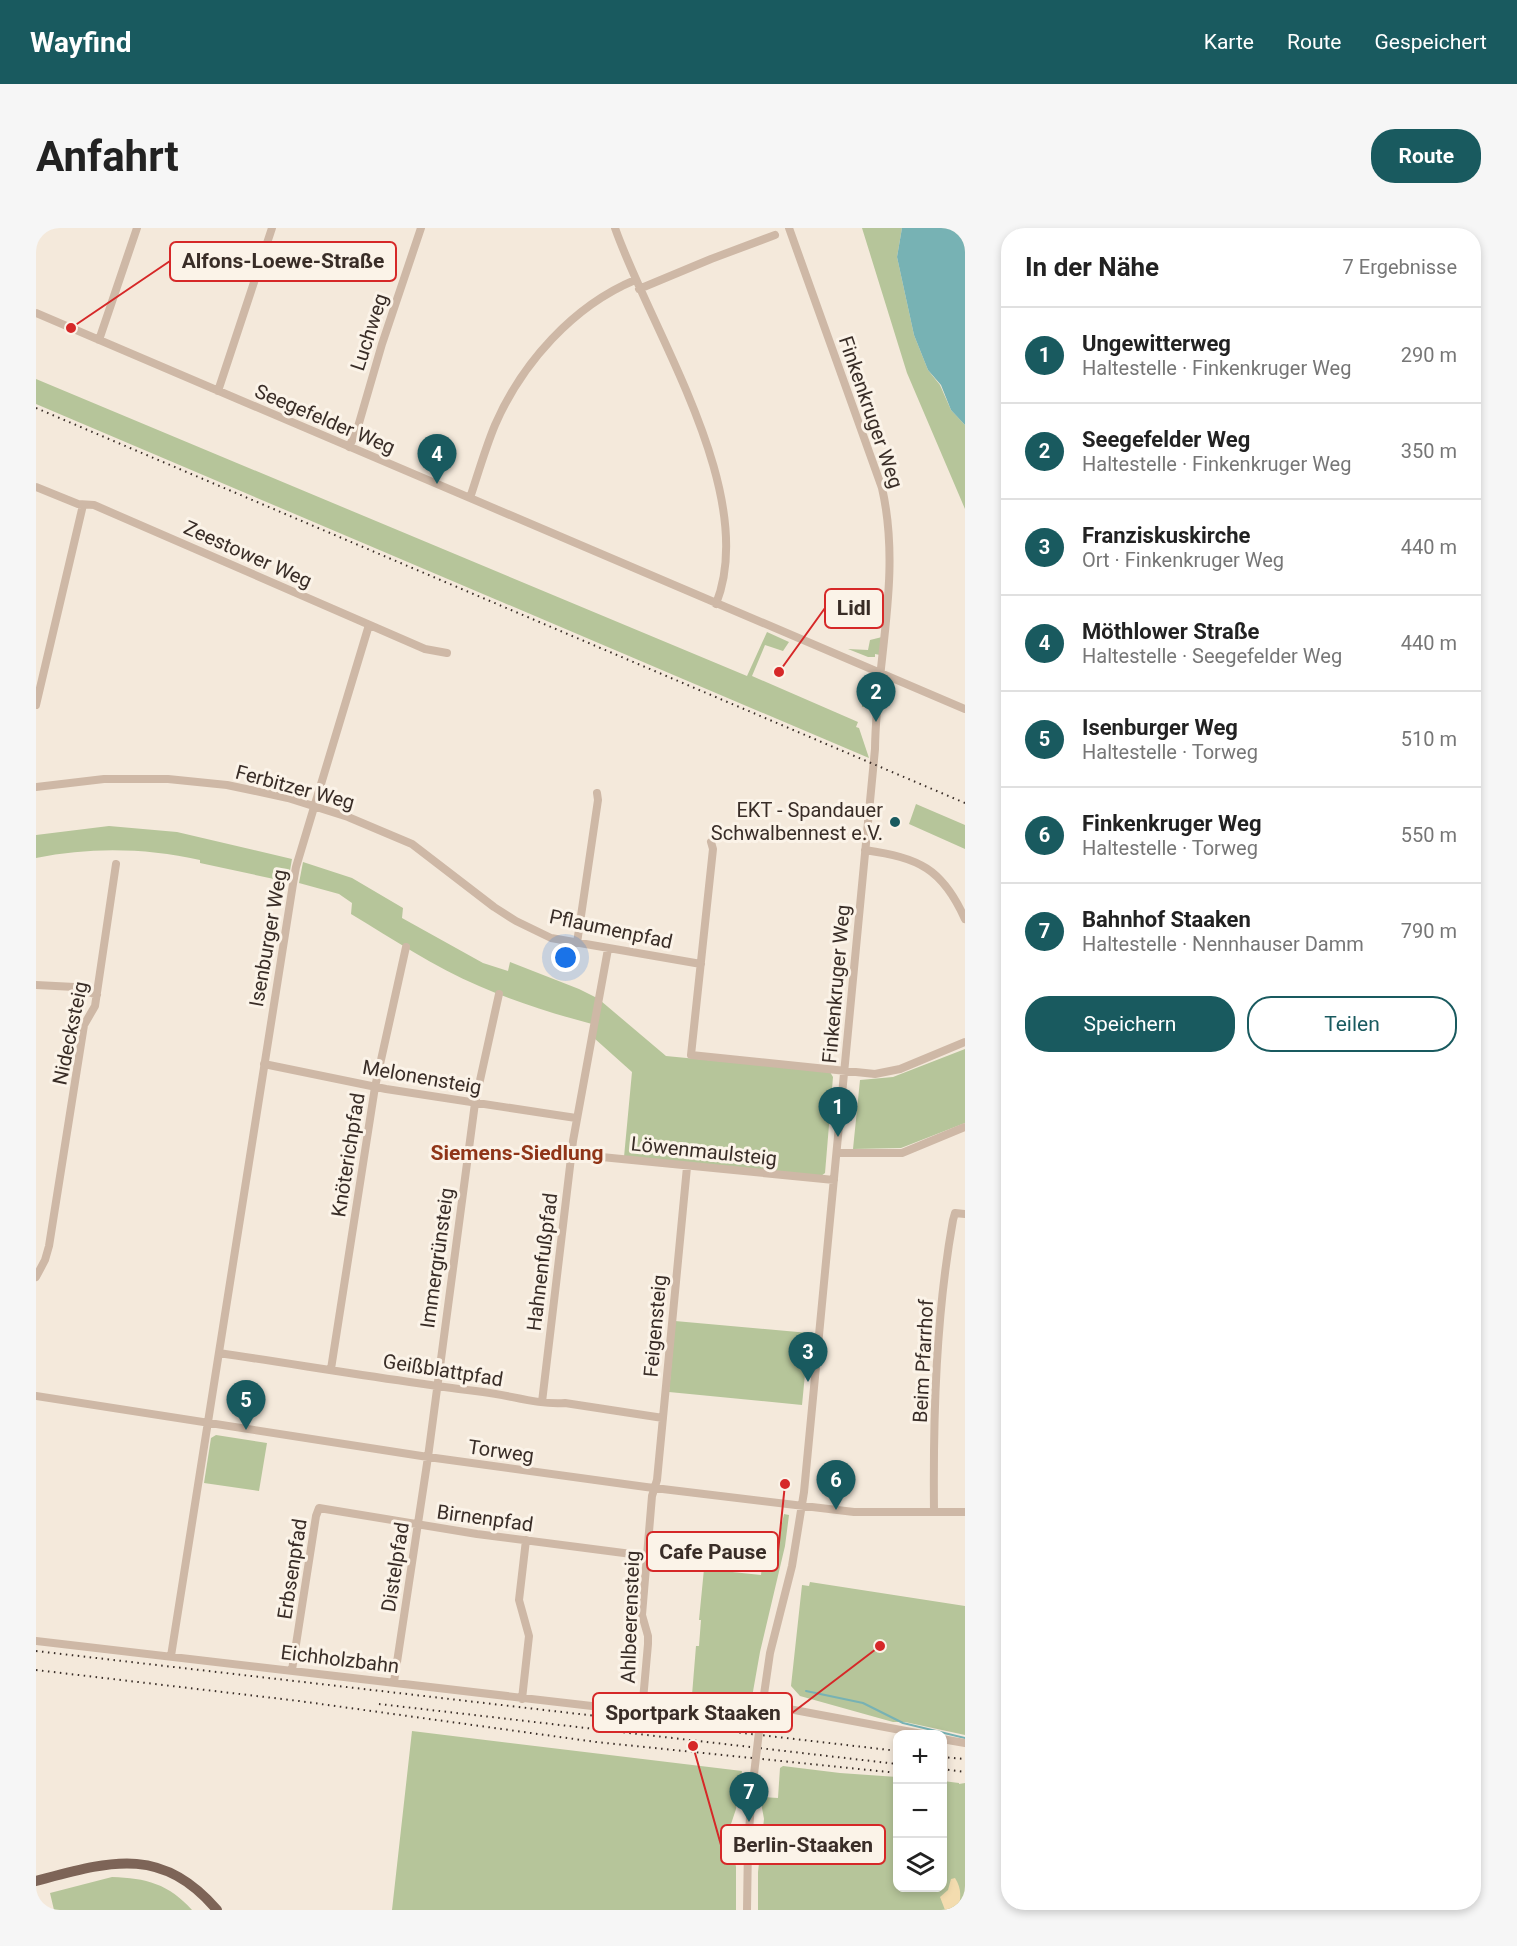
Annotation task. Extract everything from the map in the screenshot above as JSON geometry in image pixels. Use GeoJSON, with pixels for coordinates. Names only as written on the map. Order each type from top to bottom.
{"type":"FeatureCollection","features":[{"type":"Feature","properties":{"kind":"main road"},"geometry":{"type":"LineString","coordinates":[[36,1881],[108,1863],[144,1865],[173,1874],[187,1882],[217,1910]]}},
{"type":"Feature","properties":{"kind":"street"},"geometry":{"type":"LineString","coordinates":[[99,340],[137,228]]}},
{"type":"Feature","properties":{"kind":"street"},"geometry":{"type":"LineString","coordinates":[[218,391],[272,228]]}},
{"type":"Feature","properties":{"kind":"street","name":"Luchweg"},"geometry":{"type":"LineString","coordinates":[[349,447],[357,430],[382,344],[421,228]]}},
{"type":"Feature","properties":{"kind":"street"},"geometry":{"type":"LineString","coordinates":[[615,228],[635,280],[705,438],[720,492],[726,554],[716,604]]}},
{"type":"Feature","properties":{"kind":"street","name":"Finkenkruger Weg"},"geometry":{"type":"LineString","coordinates":[[747,1910],[752,1791],[762,1704],[770,1653],[792,1566],[802,1506],[888,614],[890,572],[889,531],[876,467],[789,228]]}},
{"type":"Feature","properties":{"kind":"street"},"geometry":{"type":"LineString","coordinates":[[639,289],[711,258],[775,235]]}},
{"type":"Feature","properties":{"kind":"street"},"geometry":{"type":"LineString","coordinates":[[470,498],[496,424],[512,392],[534,360],[576,316],[604,295],[635,280]]}},
{"type":"Feature","properties":{"kind":"street","name":"Seegefelder Weg"},"geometry":{"type":"LineString","coordinates":[[36,313],[965,709]]}},
{"type":"Feature","properties":{"kind":"street","name":"Zeestower Weg"},"geometry":{"type":"LineString","coordinates":[[36,487],[70,502],[94,505],[425,649],[447,653]]}},
{"type":"Feature","properties":{"kind":"street"},"geometry":{"type":"LineString","coordinates":[[36,705],[83,505]]}},
{"type":"Feature","properties":{"kind":"street","name":"Isenburger Weg"},"geometry":{"type":"LineString","coordinates":[[171,1656],[292,884],[369,625]]}},
{"type":"Feature","properties":{"kind":"street","name":"Ferbitzer Weg"},"geometry":{"type":"LineString","coordinates":[[36,787],[104,779],[168,779],[227,785],[315,806],[385,831],[411,844],[516,921]]}},
{"type":"Feature","properties":{"kind":"street"},"geometry":{"type":"LineString","coordinates":[[577,944],[597,794]]}},
{"type":"Feature","properties":{"kind":"street"},"geometry":{"type":"LineString","coordinates":[[711,842],[713,849],[691,1055],[875,1074],[891,1072],[965,1042]]}},
{"type":"Feature","properties":{"kind":"street"},"geometry":{"type":"LineString","coordinates":[[865,850],[906,858],[924,866],[951,891],[965,919]]}},
{"type":"Feature","properties":{"kind":"street","name":"Nidecksteig"},"geometry":{"type":"LineString","coordinates":[[36,1277],[49,1246],[84,1026],[93,1012],[97,995],[116,864]]}},
{"type":"Feature","properties":{"kind":"street","name":"Pflaumenpfad"},"geometry":{"type":"LineString","coordinates":[[516,921],[551,938],[701,964]]}},
{"type":"Feature","properties":{"kind":"street","name":"Knöterichpfad"},"geometry":{"type":"LineString","coordinates":[[331,1369],[375,1087],[406,947]]}},
{"type":"Feature","properties":{"kind":"street","name":"Hahnenfußpfad"},"geometry":{"type":"LineString","coordinates":[[542,1402],[576,1118],[608,949]]}},
{"type":"Feature","properties":{"kind":"street"},"geometry":{"type":"LineString","coordinates":[[36,985],[75,987],[97,995]]}},
{"type":"Feature","properties":{"kind":"street","name":"Immergrünsteig"},"geometry":{"type":"LineString","coordinates":[[428,1457],[475,1103],[499,994]]}},
{"type":"Feature","properties":{"kind":"street","name":"Melonensteig"},"geometry":{"type":"LineString","coordinates":[[264,1064],[375,1087],[576,1118]]}},
{"type":"Feature","properties":{"kind":"street"},"geometry":{"type":"LineString","coordinates":[[837,1153],[902,1153],[965,1127]]}},
{"type":"Feature","properties":{"kind":"street","name":"Löwenmaulsteig"},"geometry":{"type":"LineString","coordinates":[[571,1154],[834,1180]]}},
{"type":"Feature","properties":{"kind":"street","name":"Feigensteig"},"geometry":{"type":"LineString","coordinates":[[655,1488],[687,1167]]}},
{"type":"Feature","properties":{"kind":"street","name":"Beim Pfarrhof"},"geometry":{"type":"LineString","coordinates":[[934,1512],[936,1382],[948,1248],[955,1213],[965,1214]]}},
{"type":"Feature","properties":{"kind":"street","name":"Geißblattpfad"},"geometry":{"type":"LineString","coordinates":[[219,1353],[437,1387],[488,1392],[542,1402],[565,1403],[663,1418]]}},
{"type":"Feature","properties":{"kind":"street","name":"Torweg"},"geometry":{"type":"LineString","coordinates":[[36,1396],[428,1457],[655,1488],[854,1512],[965,1512]]}},
{"type":"Feature","properties":{"kind":"street","name":"Distelpfad"},"geometry":{"type":"LineString","coordinates":[[394,1682],[428,1457]]}},
{"type":"Feature","properties":{"kind":"street","name":"Ahlbeerensteig"},"geometry":{"type":"LineString","coordinates":[[640,1710],[648,1644],[642,1615],[652,1496],[655,1488]]}},
{"type":"Feature","properties":{"kind":"street","name":"Birnenpfad"},"geometry":{"type":"LineString","coordinates":[[319,1508],[418,1526],[647,1556]]}},
{"type":"Feature","properties":{"kind":"street","name":"Erbsenpfad"},"geometry":{"type":"LineString","coordinates":[[292,1670],[319,1508]]}},
{"type":"Feature","properties":{"kind":"street"},"geometry":{"type":"LineString","coordinates":[[522,1699],[529,1636],[519,1600],[526,1540]]}},
{"type":"Feature","properties":{"kind":"street","name":"Eichholzbahn"},"geometry":{"type":"LineString","coordinates":[[36,1641],[522,1699],[640,1710]]}},
{"type":"Feature","properties":{"kind":"street"},"geometry":{"type":"LineString","coordinates":[[762,1704],[901,1730]]}},
{"type":"Feature","properties":{"kind":"street"},"geometry":{"type":"LineString","coordinates":[[947,1739],[965,1743]]}},
{"type":"Feature","properties":{"kind":"green space"},"geometry":{"type":"Polygon","coordinates":[[[862,228],[902,228],[897,257],[914,335],[928,370],[940,385],[951,410],[965,425],[965,509],[907,373],[862,228]]]}},
{"type":"Feature","properties":{"kind":"green space"},"geometry":{"type":"Polygon","coordinates":[[[36,379],[747,676],[767,632],[789,642],[783,651],[765,645],[752,676],[858,722],[856,727],[859,728],[869,758],[36,404],[36,379]]]}},
{"type":"Feature","properties":{"kind":"green space"},"geometry":{"type":"Polygon","coordinates":[[[882,637],[880,655],[875,654],[875,657],[868,657],[848,649],[868,650],[870,640],[882,637]]]}},
{"type":"Feature","properties":{"kind":"green space"},"geometry":{"type":"Polygon","coordinates":[[[863,685],[874,686],[872,704],[862,707],[863,685]]]}},
{"type":"Feature","properties":{"kind":"green space"},"geometry":{"type":"Polygon","coordinates":[[[916,804],[965,825],[965,849],[909,824],[916,804]]]}},
{"type":"Feature","properties":{"kind":"green space"},"geometry":{"type":"Polygon","coordinates":[[[109,826],[177,832],[292,859],[288,882],[200,863],[200,860],[138,851],[77,852],[36,858],[36,835],[109,826]]]}},
{"type":"Feature","properties":{"kind":"green space"},"geometry":{"type":"Polygon","coordinates":[[[303,862],[352,878],[403,908],[402,918],[483,963],[508,971],[510,962],[597,998],[592,1024],[507,997],[462,978],[430,961],[351,914],[352,903],[339,894],[299,883],[303,862]]]}},
{"type":"Feature","properties":{"kind":"green space"},"geometry":{"type":"Polygon","coordinates":[[[601,1001],[666,1056],[830,1072],[833,1077],[825,1173],[821,1176],[624,1157],[632,1072],[594,1038],[601,1001]]]}},
{"type":"Feature","properties":{"kind":"green space"},"geometry":{"type":"Polygon","coordinates":[[[965,1049],[965,1123],[901,1148],[853,1149],[860,1080],[893,1077],[965,1049]]]}},
{"type":"Feature","properties":{"kind":"green space"},"geometry":{"type":"Polygon","coordinates":[[[675,1321],[809,1333],[802,1405],[669,1392],[675,1321]]]}},
{"type":"Feature","properties":{"kind":"green space"},"geometry":{"type":"Polygon","coordinates":[[[216,1435],[267,1443],[259,1491],[204,1483],[211,1438],[216,1435]]]}},
{"type":"Feature","properties":{"kind":"green space"},"geometry":{"type":"Polygon","coordinates":[[[784,1514],[789,1515],[785,1546],[760,1652],[749,1714],[752,1713],[750,1730],[741,1729],[735,1721],[681,1716],[644,1716],[645,1702],[692,1695],[696,1646],[699,1646],[704,1569],[761,1575],[765,1541],[778,1542],[784,1514]]]}},
{"type":"Feature","properties":{"kind":"green space"},"geometry":{"type":"Polygon","coordinates":[[[810,1582],[965,1606],[965,1735],[905,1722],[893,1722],[800,1696],[791,1686],[802,1585],[809,1586],[810,1582]]]}},
{"type":"Feature","properties":{"kind":"green space"},"geometry":{"type":"Polygon","coordinates":[[[412,1731],[742,1771],[736,1809],[731,1824],[736,1867],[736,1910],[392,1910],[412,1731]]]}},
{"type":"Feature","properties":{"kind":"green space"},"geometry":{"type":"Polygon","coordinates":[[[783,1766],[893,1777],[893,1892],[947,1892],[947,1782],[965,1783],[965,1910],[758,1910],[758,1872],[764,1819],[760,1797],[778,1798],[780,1768],[783,1766]]]}},
{"type":"Feature","properties":{"kind":"green space"},"geometry":{"type":"Polygon","coordinates":[[[112,1877],[146,1881],[166,1888],[192,1910],[54,1910],[50,1893],[112,1877]]]}},
{"type":"Feature","properties":{"kind":"sand"},"geometry":{"type":"Polygon","coordinates":[[[955,1878],[959,1886],[958,1910],[945,1910],[940,1897],[947,1892],[951,1879],[955,1878]]]}},
{"type":"Feature","properties":{"kind":"water"},"geometry":{"type":"Polygon","coordinates":[[[902,228],[965,228],[965,425],[951,410],[941,385],[928,370],[914,335],[897,257],[902,228]]]}},
{"type":"Feature","properties":{"kind":"waterway"},"geometry":{"type":"LineString","coordinates":[[806,1691],[863,1703],[903,1723],[965,1738]]}},
{"type":"Feature","properties":{"kind":"railway"},"geometry":{"type":"LineString","coordinates":[[36,408],[965,803]]}},
{"type":"Feature","properties":{"kind":"railway"},"geometry":{"type":"LineString","coordinates":[[36,1651],[893,1750]]}},
{"type":"Feature","properties":{"kind":"railway"},"geometry":{"type":"LineString","coordinates":[[36,1670],[299,1701],[596,1742],[893,1772]]}},
{"type":"Feature","properties":{"kind":"railway"},"geometry":{"type":"LineString","coordinates":[[379,1704],[893,1764]]}},
{"type":"Feature","properties":{"kind":"railway"},"geometry":{"type":"LineString","coordinates":[[947,1757],[965,1759]]}},
{"type":"Feature","properties":{"kind":"railway"},"geometry":{"type":"LineString","coordinates":[[947,1770],[965,1772]]}},
{"type":"Feature","properties":{"kind":"place","name":"Alfons-Loewe-Straße"},"geometry":{"type":"Point","coordinates":[71,328]}},
{"type":"Feature","properties":{"kind":"place","name":"Möthlower Straße"},"geometry":{"type":"Point","coordinates":[437,484]}},
{"type":"Feature","properties":{"kind":"place","name":"Lidl"},"geometry":{"type":"Point","coordinates":[779,672]}},
{"type":"Feature","properties":{"kind":"place","name":"Seegefelder Weg"},"geometry":{"type":"Point","coordinates":[876,722]}},
{"type":"Feature","properties":{"kind":"place","name":"EKT - Spandauer Schwalbennest e.V."},"geometry":{"type":"Point","coordinates":[895,822]}},
{"type":"Feature","properties":{"kind":"place","name":"Ungewitterweg"},"geometry":{"type":"Point","coordinates":[838,1137]}},
{"type":"Feature","properties":{"kind":"place","name":"Franziskuskirche"},"geometry":{"type":"Point","coordinates":[808,1382]}},
{"type":"Feature","properties":{"kind":"place","name":"Isenburger Weg"},"geometry":{"type":"Point","coordinates":[246,1430]}},
{"type":"Feature","properties":{"kind":"place","name":"Cafe Pause"},"geometry":{"type":"Point","coordinates":[785,1484]}},
{"type":"Feature","properties":{"kind":"place","name":"Finkenkruger Weg"},"geometry":{"type":"Point","coordinates":[836,1510]}},
{"type":"Feature","properties":{"kind":"place","name":"Sportpark Staaken"},"geometry":{"type":"Point","coordinates":[880,1646]}},
{"type":"Feature","properties":{"kind":"place","name":"Berlin-Staaken"},"geometry":{"type":"Point","coordinates":[693,1746]}},
{"type":"Feature","properties":{"kind":"place","name":"Bahnhof Staaken"},"geometry":{"type":"Point","coordinates":[749,1822]}},
{"type":"Feature","properties":{"kind":"district","name":"Siemens-Siedlung"},"geometry":{"type":"Point","coordinates":[517,1153]}}]}
